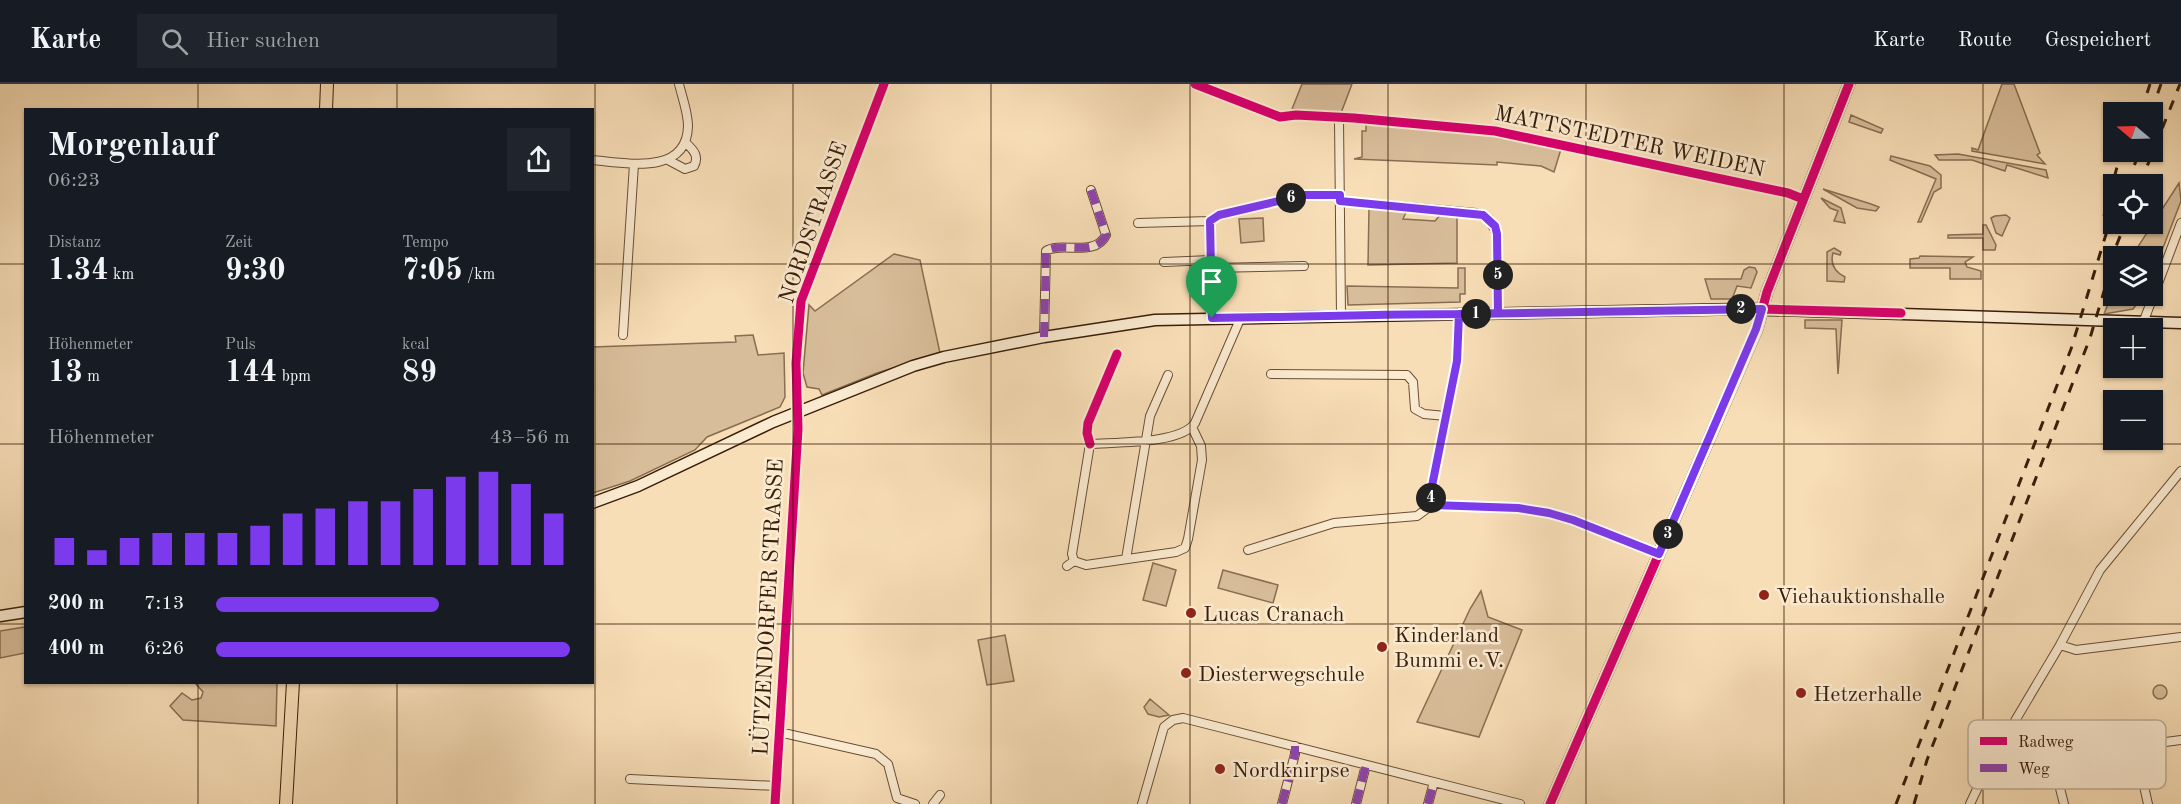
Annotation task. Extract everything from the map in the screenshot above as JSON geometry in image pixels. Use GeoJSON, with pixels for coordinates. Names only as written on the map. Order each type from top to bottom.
{"type":"FeatureCollection","features":[{"type":"Feature","properties":{"kind":"main road"},"geometry":{"type":"LineString","coordinates":[[326,108],[327,84]]}},
{"type":"Feature","properties":{"kind":"main road"},"geometry":{"type":"LineString","coordinates":[[286,804],[293,684]]}},
{"type":"Feature","properties":{"kind":"street"},"geometry":{"type":"LineString","coordinates":[[594,160],[634,164],[668,160],[678,153],[685,141],[688,124],[679,84]]}},
{"type":"Feature","properties":{"kind":"street","name":"NORDSTRASSE"},"geometry":{"type":"LineString","coordinates":[[797,412],[796,363],[801,301],[884,84]]}},
{"type":"Feature","properties":{"kind":"street","name":"MATTSTEDTER WEIDEN"},"geometry":{"type":"LineString","coordinates":[[1195,84],[1280,117],[1296,115],[1495,130],[1788,193],[1803,199]]}},
{"type":"Feature","properties":{"kind":"street"},"geometry":{"type":"LineString","coordinates":[[1550,804],[1752,338],[1803,199],[1849,84]]}},
{"type":"Feature","properties":{"kind":"street"},"geometry":{"type":"LineString","coordinates":[[1339,119],[1341,316]]}},
{"type":"Feature","properties":{"kind":"street"},"geometry":{"type":"LineString","coordinates":[[668,160],[685,170],[694,166],[697,160],[696,154],[685,141]]}},
{"type":"Feature","properties":{"kind":"street"},"geometry":{"type":"LineString","coordinates":[[623,335],[634,164]]}},
{"type":"Feature","properties":{"kind":"street"},"geometry":{"type":"LineString","coordinates":[[1044,337],[1046,251],[1050,248],[1073,249],[1092,246],[1101,242],[1106,235],[1091,190]]}},
{"type":"Feature","properties":{"kind":"street"},"geometry":{"type":"LineString","coordinates":[[1138,223],[1210,221],[1219,215],[1304,195],[1476,213],[1489,219],[1497,234],[1498,313]]}},
{"type":"Feature","properties":{"kind":"street"},"geometry":{"type":"LineString","coordinates":[[1210,221],[1212,318]]}},
{"type":"Feature","properties":{"kind":"street"},"geometry":{"type":"LineString","coordinates":[[2145,318],[2181,223]]}},
{"type":"Feature","properties":{"kind":"street"},"geometry":{"type":"LineString","coordinates":[[1164,261],[1304,266]]}},
{"type":"Feature","properties":{"kind":"street"},"geometry":{"type":"LineString","coordinates":[[594,502],[638,486],[797,412],[913,366],[944,357],[1044,337],[1155,320],[1762,309],[2103,321]]}},
{"type":"Feature","properties":{"kind":"street"},"geometry":{"type":"LineString","coordinates":[[1432,505],[1431,491],[1457,361],[1459,314]]}},
{"type":"Feature","properties":{"kind":"street"},"geometry":{"type":"LineString","coordinates":[[1074,561],[1072,554],[1090,444],[1172,437],[1192,427],[1241,317]]}},
{"type":"Feature","properties":{"kind":"street"},"geometry":{"type":"LineString","coordinates":[[2163,323],[2181,323]]}},
{"type":"Feature","properties":{"kind":"street"},"geometry":{"type":"LineString","coordinates":[[1270,374],[1407,375],[1413,382],[1415,409],[1425,414],[1446,416]]}},
{"type":"Feature","properties":{"kind":"street"},"geometry":{"type":"LineString","coordinates":[[1126,560],[1150,416],[1168,375]]}},
{"type":"Feature","properties":{"kind":"street","name":"LÜTZENDORFER STRASSE"},"geometry":{"type":"LineString","coordinates":[[775,804],[797,412]]}},
{"type":"Feature","properties":{"kind":"street"},"geometry":{"type":"LineString","coordinates":[[1074,561],[1086,565],[1126,560],[1176,552],[1187,544],[1202,460],[1201,446],[1192,427]]}},
{"type":"Feature","properties":{"kind":"street"},"geometry":{"type":"LineString","coordinates":[[2016,720],[2060,645],[2100,570],[2181,471]]}},
{"type":"Feature","properties":{"kind":"street"},"geometry":{"type":"LineString","coordinates":[[1248,550],[1334,523],[1417,516],[1432,505],[1518,508],[1549,513],[1584,524],[1659,554]]}},
{"type":"Feature","properties":{"kind":"street"},"geometry":{"type":"LineString","coordinates":[[1067,566],[1074,561]]}},
{"type":"Feature","properties":{"kind":"street"},"geometry":{"type":"LineString","coordinates":[[0,616],[24,612]]}},
{"type":"Feature","properties":{"kind":"street"},"geometry":{"type":"LineString","coordinates":[[2060,645],[2076,650],[2181,637]]}},
{"type":"Feature","properties":{"kind":"street"},"geometry":{"type":"LineString","coordinates":[[1142,804],[1164,727],[1173,720],[1191,719],[1520,804]]}},
{"type":"Feature","properties":{"kind":"street","name":"LÜTZENDORFER STRASSE"},"geometry":{"type":"LineString","coordinates":[[779,732],[876,754],[888,764],[897,798],[915,804]]}},
{"type":"Feature","properties":{"kind":"street"},"geometry":{"type":"LineString","coordinates":[[2166,742],[2181,740]]}},
{"type":"Feature","properties":{"kind":"street"},"geometry":{"type":"LineString","coordinates":[[1282,804],[1295,746]]}},
{"type":"Feature","properties":{"kind":"street"},"geometry":{"type":"LineString","coordinates":[[1356,804],[1366,765]]}},
{"type":"Feature","properties":{"kind":"street","name":"LÜTZENDORFER STRASSE"},"geometry":{"type":"LineString","coordinates":[[630,779],[776,786]]}},
{"type":"Feature","properties":{"kind":"street"},"geometry":{"type":"LineString","coordinates":[[1428,804],[1434,782]]}},
{"type":"Feature","properties":{"kind":"street"},"geometry":{"type":"LineString","coordinates":[[1970,804],[1977,789]]}},
{"type":"Feature","properties":{"kind":"street"},"geometry":{"type":"LineString","coordinates":[[2060,789],[2064,804]]}},
{"type":"Feature","properties":{"kind":"street"},"geometry":{"type":"LineString","coordinates":[[2145,789],[2148,804]]}},
{"type":"Feature","properties":{"kind":"street"},"geometry":{"type":"LineString","coordinates":[[933,804],[940,795]]}},
{"type":"Feature","properties":{"kind":"shaded area"},"geometry":{"type":"Polygon","coordinates":[[[1302,84],[1352,84],[1341,113],[1292,109],[1302,84]]]}},
{"type":"Feature","properties":{"kind":"shaded area"},"geometry":{"type":"Polygon","coordinates":[[[2002,84],[2014,84],[2040,153],[2037,155],[2045,164],[1972,151],[1972,148],[1978,150],[2002,84]]]}},
{"type":"Feature","properties":{"kind":"shaded area"},"geometry":{"type":"Polygon","coordinates":[[[1851,115],[1883,129],[1881,133],[1849,122],[1851,115]]]}},
{"type":"Feature","properties":{"kind":"shaded area"},"geometry":{"type":"Polygon","coordinates":[[[1366,124],[1490,135],[1561,149],[1554,172],[1541,166],[1497,162],[1497,165],[1354,159],[1362,157],[1362,131],[1366,131],[1366,124]]]}},
{"type":"Feature","properties":{"kind":"shaded area"},"geometry":{"type":"Polygon","coordinates":[[[1958,154],[2046,170],[2048,178],[2007,165],[2005,171],[1972,160],[1939,160],[1935,155],[1958,154]]]}},
{"type":"Feature","properties":{"kind":"shaded area"},"geometry":{"type":"Polygon","coordinates":[[[1891,156],[1930,166],[1941,175],[1941,188],[1934,192],[1921,222],[1918,222],[1936,179],[1890,160],[1891,156]]]}},
{"type":"Feature","properties":{"kind":"shaded area"},"geometry":{"type":"Polygon","coordinates":[[[2179,183],[2181,201],[2163,248],[2163,246],[2138,246],[2146,234],[2163,234],[2163,208],[2179,183]]]}},
{"type":"Feature","properties":{"kind":"shaded area"},"geometry":{"type":"Polygon","coordinates":[[[1823,189],[1879,207],[1876,211],[1857,208],[1823,189]]]}},
{"type":"Feature","properties":{"kind":"shaded area"},"geometry":{"type":"Polygon","coordinates":[[[1821,198],[1841,208],[1845,223],[1834,221],[1838,211],[1830,208],[1821,198]]]}},
{"type":"Feature","properties":{"kind":"shaded area"},"geometry":{"type":"Polygon","coordinates":[[[1369,208],[1407,210],[1403,219],[1435,221],[1441,214],[1457,215],[1457,263],[1368,265],[1369,208]]]}},
{"type":"Feature","properties":{"kind":"shaded area"},"geometry":{"type":"Polygon","coordinates":[[[2006,215],[2010,218],[2002,236],[1996,233],[1991,218],[2006,215]]]}},
{"type":"Feature","properties":{"kind":"shaded area"},"geometry":{"type":"Polygon","coordinates":[[[1263,218],[1264,241],[1241,243],[1239,219],[1263,218]]]}},
{"type":"Feature","properties":{"kind":"shaded area"},"geometry":{"type":"Polygon","coordinates":[[[1983,225],[1986,225],[1996,245],[1995,250],[1983,250],[1983,238],[1948,238],[1948,235],[1983,234],[1983,225]]]}},
{"type":"Feature","properties":{"kind":"shaded area"},"geometry":{"type":"Polygon","coordinates":[[[1834,248],[1841,252],[1840,255],[1833,253],[1832,257],[1836,270],[1845,277],[1844,282],[1827,281],[1827,252],[1834,248]]]}},
{"type":"Feature","properties":{"kind":"shaded area"},"geometry":{"type":"Polygon","coordinates":[[[894,254],[920,260],[940,353],[877,373],[822,395],[819,389],[807,387],[803,373],[809,305],[815,311],[894,254]]]}},
{"type":"Feature","properties":{"kind":"shaded area"},"geometry":{"type":"Polygon","coordinates":[[[1920,256],[1973,257],[1965,262],[1967,267],[1981,271],[1981,279],[1950,279],[1950,268],[1910,268],[1910,259],[1920,256]]]}},
{"type":"Feature","properties":{"kind":"shaded area"},"geometry":{"type":"Polygon","coordinates":[[[1749,267],[1755,268],[1757,272],[1751,288],[1737,286],[1732,299],[1711,299],[1705,279],[1741,279],[1744,270],[1749,267]]]}},
{"type":"Feature","properties":{"kind":"shaded area"},"geometry":{"type":"Polygon","coordinates":[[[1458,268],[1465,268],[1465,294],[1460,294],[1460,302],[1348,305],[1347,286],[1458,288],[1458,268]]]}},
{"type":"Feature","properties":{"kind":"shaded area"},"geometry":{"type":"Polygon","coordinates":[[[2107,306],[2135,306],[2133,309],[2104,314],[2107,306]]]}},
{"type":"Feature","properties":{"kind":"shaded area"},"geometry":{"type":"Polygon","coordinates":[[[1805,320],[1842,320],[1838,374],[1836,329],[1805,328],[1805,320]]]}},
{"type":"Feature","properties":{"kind":"shaded area"},"geometry":{"type":"Polygon","coordinates":[[[753,335],[758,355],[784,353],[785,397],[780,407],[707,437],[695,450],[630,481],[594,493],[594,347],[736,342],[735,336],[753,335]]]}},
{"type":"Feature","properties":{"kind":"shaded area"},"geometry":{"type":"Polygon","coordinates":[[[1153,563],[1176,570],[1166,606],[1143,600],[1153,563]]]}},
{"type":"Feature","properties":{"kind":"shaded area"},"geometry":{"type":"Polygon","coordinates":[[[1223,570],[1278,585],[1273,603],[1218,588],[1223,570]]]}},
{"type":"Feature","properties":{"kind":"shaded area"},"geometry":{"type":"Polygon","coordinates":[[[1481,591],[1488,617],[1522,630],[1479,737],[1417,722],[1470,609],[1481,591]]]}},
{"type":"Feature","properties":{"kind":"shaded area"},"geometry":{"type":"Polygon","coordinates":[[[24,627],[24,653],[0,658],[0,631],[24,627]]]}},
{"type":"Feature","properties":{"kind":"shaded area"},"geometry":{"type":"Polygon","coordinates":[[[1005,635],[1014,681],[987,685],[978,640],[1005,635]]]}},
{"type":"Feature","properties":{"kind":"shaded area"},"geometry":{"type":"Polygon","coordinates":[[[196,684],[277,684],[276,726],[183,720],[170,706],[182,693],[192,700],[201,698],[203,692],[196,684]]]}},
{"type":"Feature","properties":{"kind":"shaded area"},"geometry":{"type":"Polygon","coordinates":[[[2160,685],[2165,687],[2167,692],[2165,697],[2160,699],[2155,697],[2153,692],[2155,687],[2160,685]]]}},
{"type":"Feature","properties":{"kind":"shaded area"},"geometry":{"type":"Polygon","coordinates":[[[1150,699],[1169,715],[1159,717],[1148,714],[1144,707],[1150,699]]]}},
{"type":"Feature","properties":{"kind":"railway"},"geometry":{"type":"LineString","coordinates":[[2144,102],[2150,84]]}},
{"type":"Feature","properties":{"kind":"railway"},"geometry":{"type":"LineString","coordinates":[[2155,102],[2161,84]]}},
{"type":"Feature","properties":{"kind":"railway"},"geometry":{"type":"LineString","coordinates":[[2144,174],[2180,84]]}},
{"type":"Feature","properties":{"kind":"railway"},"geometry":{"type":"LineString","coordinates":[[2115,174],[2118,162]]}},
{"type":"Feature","properties":{"kind":"railway"},"geometry":{"type":"LineString","coordinates":[[2131,174],[2136,162]]}},
{"type":"Feature","properties":{"kind":"railway"},"geometry":{"type":"LineString","coordinates":[[1896,804],[2071,349],[2106,234]]}},
{"type":"Feature","properties":{"kind":"railway"},"geometry":{"type":"LineString","coordinates":[[2116,246],[2121,234]]}},
{"type":"Feature","properties":{"kind":"railway"},"geometry":{"type":"LineString","coordinates":[[1914,804],[1927,760],[2090,338],[2103,295]]}},
{"type":"Feature","properties":{"kind":"marked path"},"geometry":{"type":"LineString","coordinates":[[1044,337],[1046,251],[1052,248],[1094,246],[1106,235],[1091,190]]}},
{"type":"Feature","properties":{"kind":"marked path"},"geometry":{"type":"LineString","coordinates":[[1282,804],[1295,746]]}},
{"type":"Feature","properties":{"kind":"marked path"},"geometry":{"type":"LineString","coordinates":[[1356,804],[1366,765]]}},
{"type":"Feature","properties":{"kind":"marked path"},"geometry":{"type":"LineString","coordinates":[[1428,804],[1434,782]]}},
{"type":"Feature","properties":{"kind":"cycle path"},"geometry":{"type":"LineString","coordinates":[[775,804],[798,429],[796,363],[801,301],[884,84]]}},
{"type":"Feature","properties":{"kind":"cycle path"},"geometry":{"type":"LineString","coordinates":[[1195,84],[1280,117],[1296,115],[1354,118],[1495,131],[1788,193],[1803,199]]}},
{"type":"Feature","properties":{"kind":"cycle path"},"geometry":{"type":"LineString","coordinates":[[1550,804],[1757,329],[1767,292],[1849,84]]}},
{"type":"Feature","properties":{"kind":"cycle path"},"geometry":{"type":"LineString","coordinates":[[1762,309],[1901,313]]}},
{"type":"Feature","properties":{"kind":"cycle path"},"geometry":{"type":"LineString","coordinates":[[1090,444],[1087,433],[1088,423],[1117,354]]}},
{"type":"Feature","properties":{"kind":"place","name":"Viehauktionshalle"},"geometry":{"type":"Point","coordinates":[1764,595]}},
{"type":"Feature","properties":{"kind":"place","name":"Lucas Cranach"},"geometry":{"type":"Point","coordinates":[1191,613]}},
{"type":"Feature","properties":{"kind":"place","name":"Kinderland Bummi e.V."},"geometry":{"type":"Point","coordinates":[1382,647]}},
{"type":"Feature","properties":{"kind":"place","name":"Diesterwegschule"},"geometry":{"type":"Point","coordinates":[1186,673]}},
{"type":"Feature","properties":{"kind":"place","name":"Hetzerhalle"},"geometry":{"type":"Point","coordinates":[1801,693]}},
{"type":"Feature","properties":{"kind":"place","name":"Nordknirpse"},"geometry":{"type":"Point","coordinates":[1220,769]}},
{"type":"Feature","properties":{"kind":"route"},"geometry":{"type":"LineString","coordinates":[[1212,318],[1210,221],[1219,215],[1304,195],[1340,195],[1340,201],[1483,215],[1495,226],[1497,234],[1498,313],[1459,314],[1459,348],[1431,491],[1432,505],[1518,508],[1559,515],[1659,554],[1694,477],[1756,329],[1762,309],[1699,309],[1606,312],[1459,314],[1408,315],[1304,316],[1212,318]]}}]}
